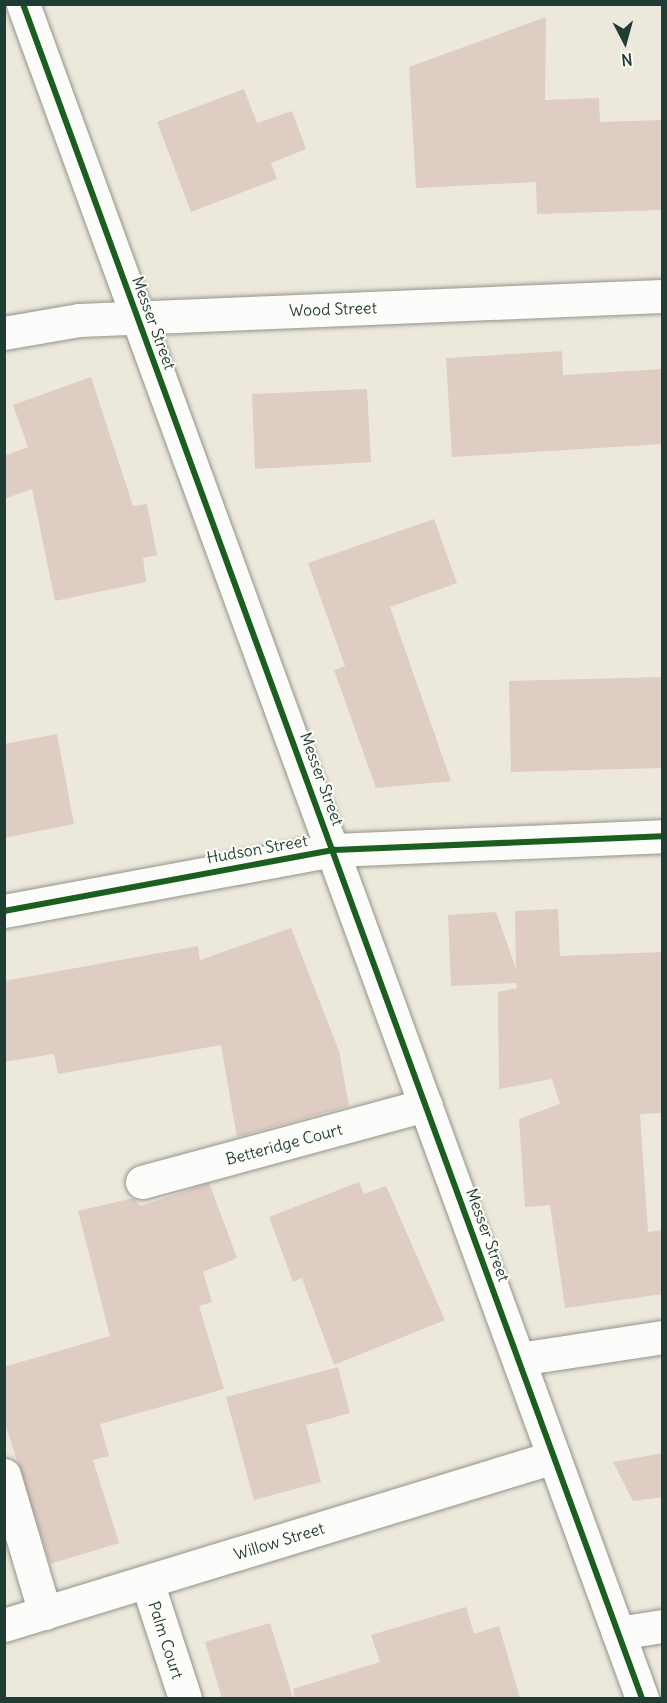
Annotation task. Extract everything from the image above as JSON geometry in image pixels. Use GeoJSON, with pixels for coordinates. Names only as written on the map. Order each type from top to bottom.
{"type":"FeatureCollection","features":[{"type":"Feature","properties":{"kind":"street","name":"Messer Street"},"geometry":{"type":"LineString","coordinates":[[23,4],[642,1698]]}},
{"type":"Feature","properties":{"kind":"street","name":"Wood Street"},"geometry":{"type":"LineString","coordinates":[[4,333],[137,318],[663,296]]}},
{"type":"Feature","properties":{"kind":"street","name":"Hudson Street"},"geometry":{"type":"LineString","coordinates":[[4,911],[334,850],[663,836]]}},
{"type":"Feature","properties":{"kind":"street","name":"Betteridge Court"},"geometry":{"type":"LineString","coordinates":[[142,1182],[426,1105]]}},
{"type":"Feature","properties":{"kind":"street"},"geometry":{"type":"LineString","coordinates":[[519,1359],[663,1337]]}},
{"type":"Feature","properties":{"kind":"street","name":"Willow Street"},"geometry":{"type":"LineString","coordinates":[[4,1625],[554,1456]]}},
{"type":"Feature","properties":{"kind":"street"},"geometry":{"type":"LineString","coordinates":[[4,1475],[45,1613]]}},
{"type":"Feature","properties":{"kind":"street","name":"Palm Court"},"geometry":{"type":"LineString","coordinates":[[147,1582],[185,1698]]}},
{"type":"Feature","properties":{"kind":"street"},"geometry":{"type":"LineString","coordinates":[[618,1633],[663,1626]]}},
{"type":"Feature","properties":{"kind":"building"},"geometry":{"type":"Polygon","coordinates":[[[546,17],[545,100],[599,98],[600,122],[663,120],[663,210],[537,214],[536,182],[416,188],[409,67],[546,17]]]}},
{"type":"Feature","properties":{"kind":"building"},"geometry":{"type":"Polygon","coordinates":[[[244,89],[257,123],[292,111],[306,149],[271,163],[277,179],[191,212],[157,122],[244,89]]]}},
{"type":"Feature","properties":{"kind":"building"},"geometry":{"type":"Polygon","coordinates":[[[562,351],[563,375],[663,369],[663,444],[452,457],[446,358],[562,351]]]}},
{"type":"Feature","properties":{"kind":"building"},"geometry":{"type":"Polygon","coordinates":[[[91,377],[133,506],[147,504],[157,555],[143,558],[146,582],[55,601],[32,489],[4,499],[4,456],[28,447],[13,405],[91,377]]]}},
{"type":"Feature","properties":{"kind":"building"},"geometry":{"type":"Polygon","coordinates":[[[367,389],[371,462],[255,469],[252,394],[367,389]]]}},
{"type":"Feature","properties":{"kind":"building"},"geometry":{"type":"Polygon","coordinates":[[[434,519],[457,583],[390,607],[451,781],[376,788],[334,670],[345,666],[308,563],[434,519]]]}},
{"type":"Feature","properties":{"kind":"building"},"geometry":{"type":"Polygon","coordinates":[[[663,677],[663,768],[511,772],[509,681],[663,677]]]}},
{"type":"Feature","properties":{"kind":"building"},"geometry":{"type":"Polygon","coordinates":[[[57,734],[74,824],[4,838],[4,744],[57,734]]]}},
{"type":"Feature","properties":{"kind":"building"},"geometry":{"type":"Polygon","coordinates":[[[558,909],[560,956],[663,952],[663,1113],[640,1114],[648,1232],[663,1230],[663,1294],[565,1308],[550,1205],[525,1207],[519,1119],[560,1104],[552,1079],[499,1089],[498,992],[517,988],[516,983],[451,986],[448,915],[496,912],[516,969],[515,911],[558,909]]]}},
{"type":"Feature","properties":{"kind":"building"},"geometry":{"type":"Polygon","coordinates":[[[291,928],[339,1051],[349,1106],[237,1137],[221,1045],[58,1074],[54,1054],[4,1062],[4,981],[198,946],[200,960],[291,928]]]}},
{"type":"Feature","properties":{"kind":"building"},"geometry":{"type":"Polygon","coordinates":[[[359,1182],[364,1194],[386,1186],[445,1320],[334,1365],[302,1278],[293,1282],[269,1217],[359,1182]]]}},
{"type":"Feature","properties":{"kind":"building"},"geometry":{"type":"Polygon","coordinates":[[[209,1183],[237,1258],[203,1272],[212,1302],[199,1306],[224,1389],[100,1424],[109,1456],[93,1460],[119,1543],[50,1564],[4,1420],[4,1367],[110,1336],[78,1211],[133,1198],[141,1206],[209,1183]]]}},
{"type":"Feature","properties":{"kind":"building"},"geometry":{"type":"Polygon","coordinates":[[[338,1367],[350,1413],[306,1425],[321,1482],[254,1500],[226,1397],[338,1367]]]}},
{"type":"Feature","properties":{"kind":"building"},"geometry":{"type":"Polygon","coordinates":[[[663,1453],[663,1497],[633,1501],[613,1462],[663,1453]]]}},
{"type":"Feature","properties":{"kind":"building"},"geometry":{"type":"Polygon","coordinates":[[[466,1607],[474,1634],[499,1626],[520,1698],[295,1698],[293,1689],[380,1662],[371,1635],[466,1607]]]}},
{"type":"Feature","properties":{"kind":"building"},"geometry":{"type":"Polygon","coordinates":[[[270,1623],[293,1698],[222,1698],[205,1642],[270,1623]]]}},
{"type":"Feature","properties":{"kind":"cycle path"},"geometry":{"type":"LineString","coordinates":[[23,4],[642,1698]]}},
{"type":"Feature","properties":{"kind":"cycle path"},"geometry":{"type":"LineString","coordinates":[[4,911],[334,850],[662,836]]}}]}
